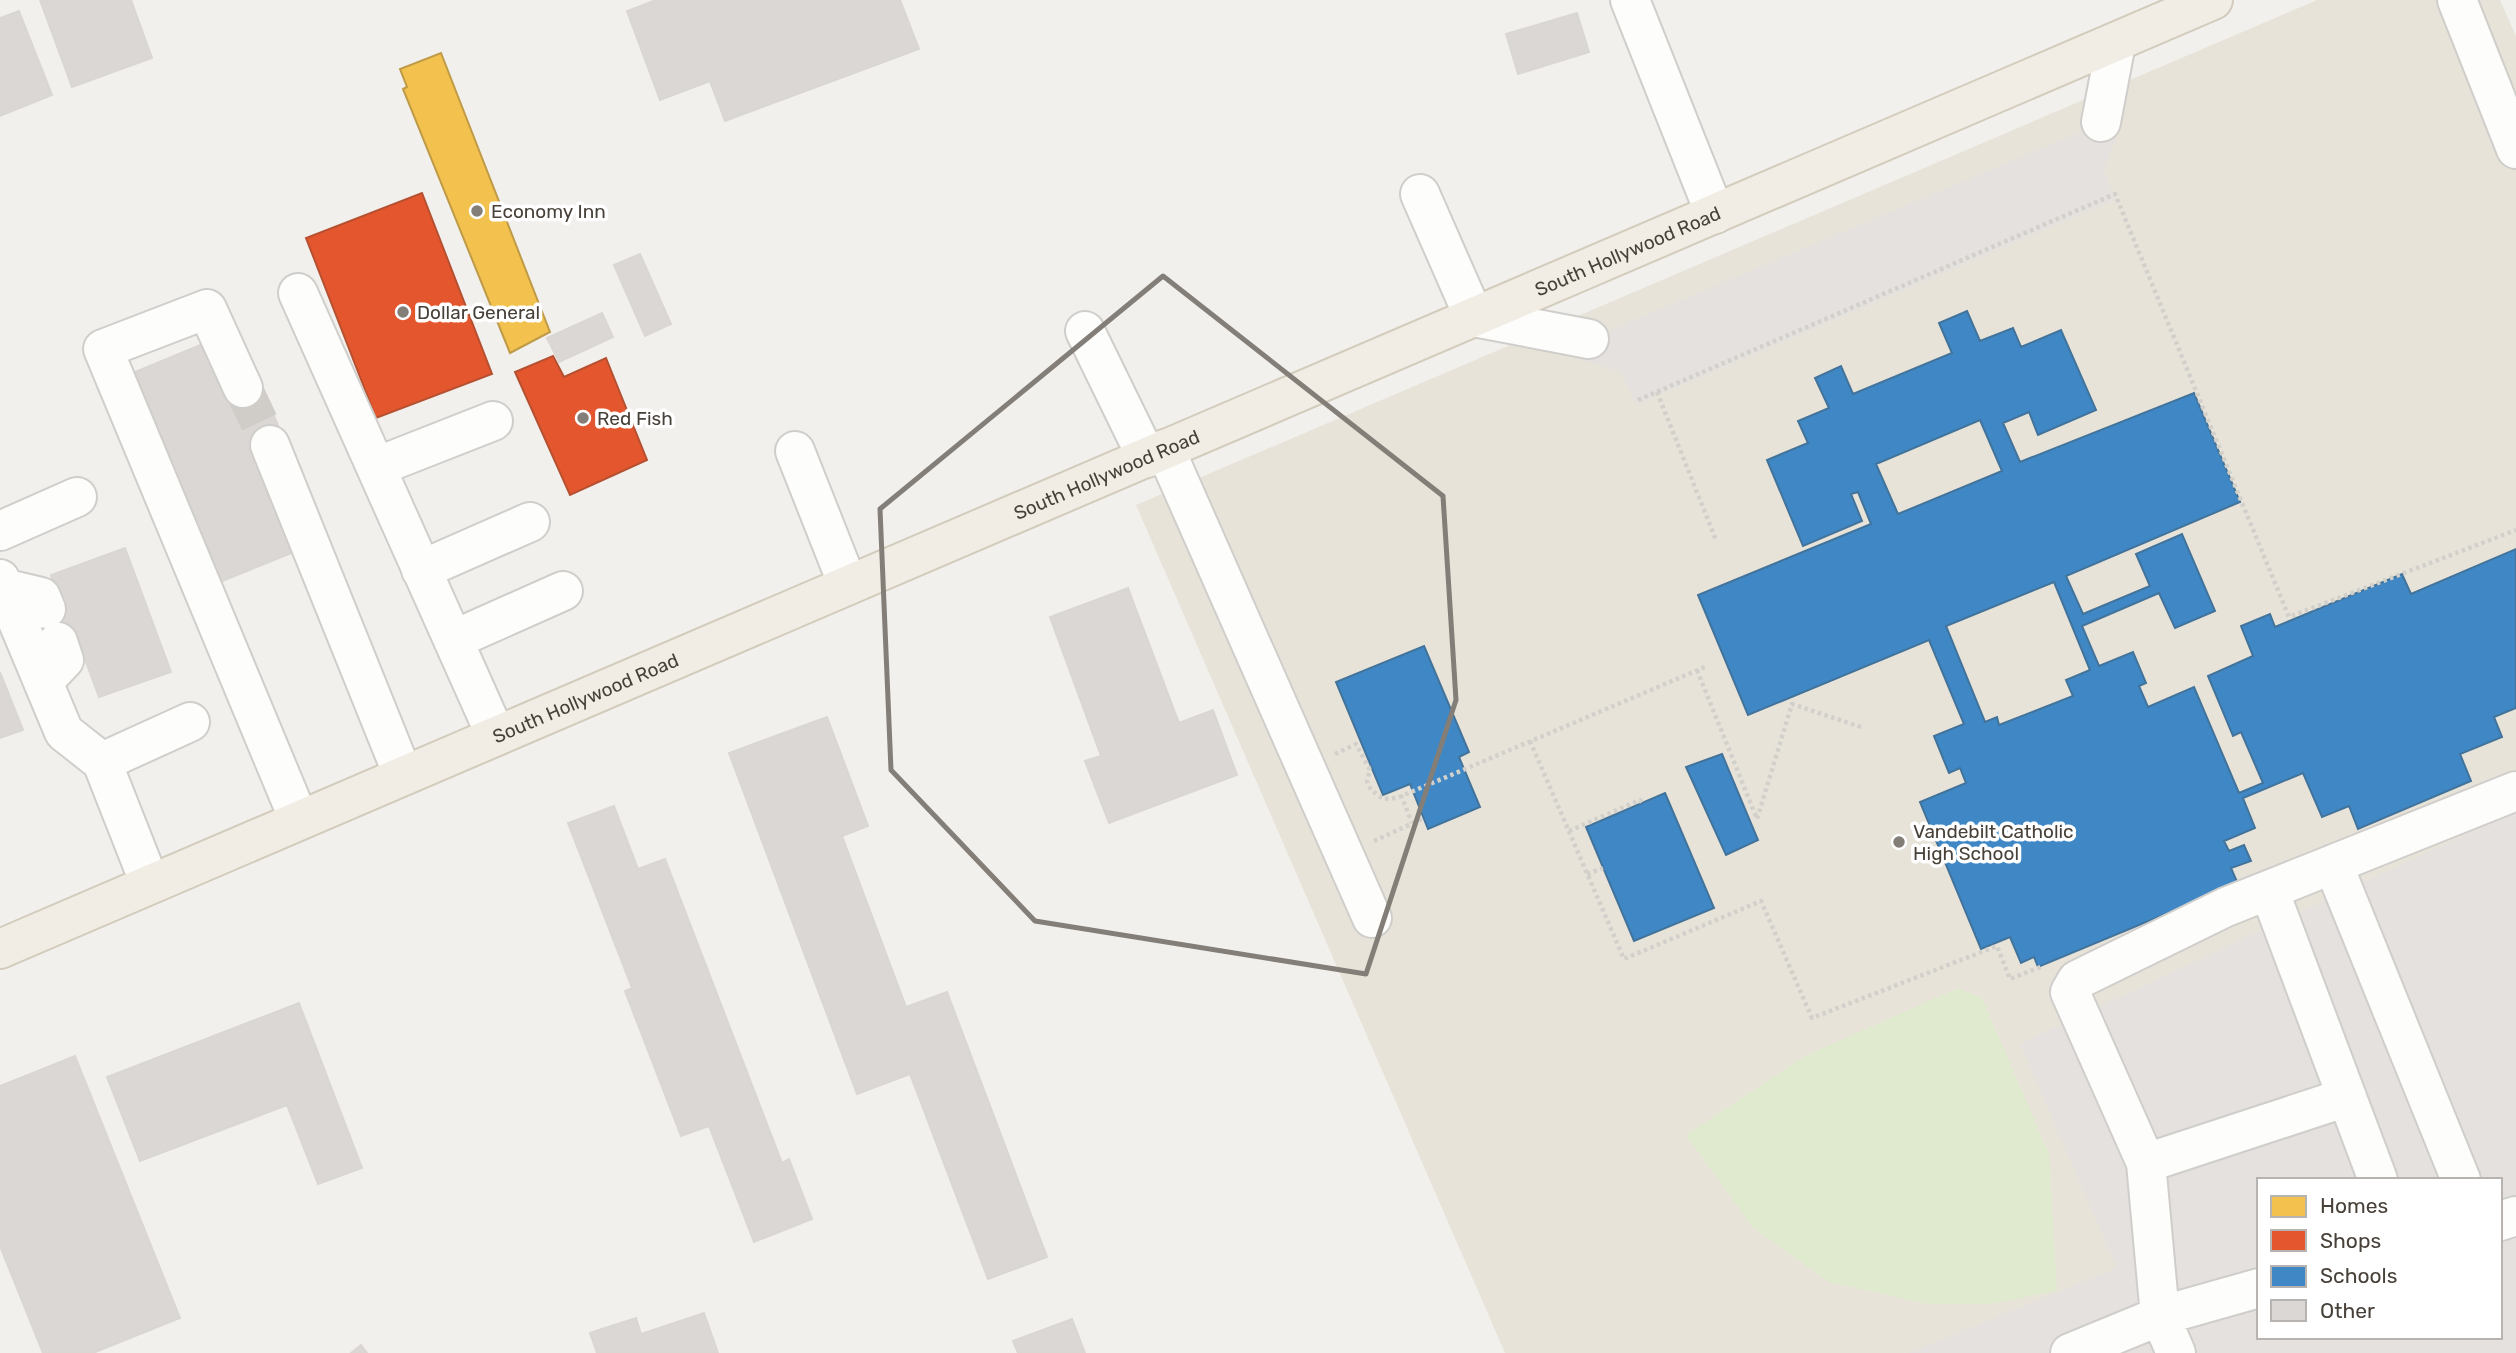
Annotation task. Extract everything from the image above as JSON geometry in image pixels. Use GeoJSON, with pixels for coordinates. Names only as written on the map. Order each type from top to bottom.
{"type":"FeatureCollection","features":[{"type":"Feature","properties":{"kind":"main road","name":"South Hollywood Road"},"geometry":{"type":"LineString","coordinates":[[0,948],[2213,0]]}},
{"type":"Feature","properties":{"kind":"street"},"geometry":{"type":"LineString","coordinates":[[1630,0],[1715,214]]}},
{"type":"Feature","properties":{"kind":"street"},"geometry":{"type":"LineString","coordinates":[[2456,0],[2516,149]]}},
{"type":"Feature","properties":{"kind":"street"},"geometry":{"type":"LineString","coordinates":[[2101,122],[2116,43]]}},
{"type":"Feature","properties":{"kind":"street"},"geometry":{"type":"LineString","coordinates":[[1420,194],[1474,317],[1589,339]]}},
{"type":"Feature","properties":{"kind":"street"},"geometry":{"type":"LineString","coordinates":[[298,293],[496,736]]}},
{"type":"Feature","properties":{"kind":"street"},"geometry":{"type":"LineString","coordinates":[[243,388],[207,309],[103,349],[299,820]]}},
{"type":"Feature","properties":{"kind":"street"},"geometry":{"type":"LineString","coordinates":[[1085,331],[1156,454],[1306,767],[1373,918]]}},
{"type":"Feature","properties":{"kind":"street"},"geometry":{"type":"LineString","coordinates":[[376,467],[493,421]]}},
{"type":"Feature","properties":{"kind":"street"},"geometry":{"type":"LineString","coordinates":[[270,445],[404,775]]}},
{"type":"Feature","properties":{"kind":"street"},"geometry":{"type":"LineString","coordinates":[[795,451],[848,585]]}},
{"type":"Feature","properties":{"kind":"street"},"geometry":{"type":"LineString","coordinates":[[0,531],[77,497]]}},
{"type":"Feature","properties":{"kind":"street"},"geometry":{"type":"LineString","coordinates":[[421,570],[530,522]]}},
{"type":"Feature","properties":{"kind":"street"},"geometry":{"type":"LineString","coordinates":[[2,583],[41,597],[64,660],[43,682]]}},
{"type":"Feature","properties":{"kind":"street"},"geometry":{"type":"LineString","coordinates":[[2,583],[64,732],[102,762],[150,884]]}},
{"type":"Feature","properties":{"kind":"street"},"geometry":{"type":"LineString","coordinates":[[453,640],[564,591]]}},
{"type":"Feature","properties":{"kind":"street"},"geometry":{"type":"LineString","coordinates":[[102,762],[190,722]]}},
{"type":"Feature","properties":{"kind":"street"},"geometry":{"type":"LineString","coordinates":[[2176,1353],[2160,1316],[2146,1163],[2070,992],[2077,980],[2226,907],[2516,791]]}},
{"type":"Feature","properties":{"kind":"street"},"geometry":{"type":"LineString","coordinates":[[2333,864],[2460,1178]]}},
{"type":"Feature","properties":{"kind":"street"},"geometry":{"type":"LineString","coordinates":[[2269,890],[2377,1178]]}},
{"type":"Feature","properties":{"kind":"street"},"geometry":{"type":"LineString","coordinates":[[2146,1163],[2347,1097]]}},
{"type":"Feature","properties":{"kind":"street"},"geometry":{"type":"LineString","coordinates":[[2070,1353],[2160,1316],[2257,1289]]}},
{"type":"Feature","properties":{"kind":"path"},"geometry":{"type":"LineString","coordinates":[[1638,400],[2115,194],[2289,617],[2516,530]]}},
{"type":"Feature","properties":{"kind":"path"},"geometry":{"type":"LineString","coordinates":[[1657,391],[1716,540]]}},
{"type":"Feature","properties":{"kind":"path"},"geometry":{"type":"LineString","coordinates":[[1306,767],[1356,744],[1370,770],[1367,781],[1371,790],[1383,799],[1401,795],[1705,667]]}},
{"type":"Feature","properties":{"kind":"path"},"geometry":{"type":"LineString","coordinates":[[1697,670],[1756,819],[1792,704],[1864,728]]}},
{"type":"Feature","properties":{"kind":"path"},"geometry":{"type":"LineString","coordinates":[[1530,741],[1624,959],[1761,901],[1812,1018],[1997,946],[2010,979],[2045,965]]}},
{"type":"Feature","properties":{"kind":"path"},"geometry":{"type":"LineString","coordinates":[[1401,795],[1412,823]]}},
{"type":"Feature","properties":{"kind":"path"},"geometry":{"type":"LineString","coordinates":[[1569,831],[1640,800],[1642,803]]}},
{"type":"Feature","properties":{"kind":"path"},"geometry":{"type":"LineString","coordinates":[[1345,855],[1424,818]]}},
{"type":"Feature","properties":{"kind":"path"},"geometry":{"type":"LineString","coordinates":[[1587,873],[1603,868]]}},
{"type":"Feature","properties":{"kind":"highlighted area"},"geometry":{"type":"Polygon","coordinates":[[[1163,276],[1443,496],[1456,700],[1366,974],[1035,921],[891,770],[880,509],[1163,276]]]}},
{"type":"Feature","properties":{"kind":"shaded area","name":"Vandebilt Catholic High School"},"geometry":{"type":"Polygon","coordinates":[[[2317,0],[2500,0],[2516,36],[2516,1353],[1505,1353],[1136,505],[2317,0]]]}},
{"type":"Feature","properties":{"kind":"shaded area"},"geometry":{"type":"Polygon","coordinates":[[[2125,113],[2104,170],[2115,200],[1636,405],[1621,372],[1556,353],[2125,113]]]}},
{"type":"Feature","properties":{"kind":"shaded area"},"geometry":{"type":"Polygon","coordinates":[[[2516,811],[2516,1353],[1909,1353],[2117,1268],[2020,1044],[2516,811]]]}},
{"type":"Feature","properties":{"kind":"green space"},"geometry":{"type":"Polygon","coordinates":[[[1958,988],[1982,998],[2049,1154],[2057,1291],[1991,1304],[1927,1304],[1829,1282],[1753,1228],[1686,1135],[1805,1056],[1958,988]]]}},
{"type":"Feature","properties":{"kind":"building: Homes","name":"Economy Inn"},"geometry":{"type":"Polygon","coordinates":[[[441,53],[550,332],[510,353],[403,89],[407,87],[400,69],[441,53]]]}},
{"type":"Feature","properties":{"kind":"building: Shops"},"geometry":{"type":"Polygon","coordinates":[[[422,193],[492,374],[376,418],[306,238],[422,193]]]}},
{"type":"Feature","properties":{"kind":"building: Shops","name":"Red Fish"},"geometry":{"type":"Polygon","coordinates":[[[553,356],[564,377],[606,358],[647,460],[570,495],[515,372],[553,356]]]}},
{"type":"Feature","properties":{"kind":"building: Schools"},"geometry":{"type":"Polygon","coordinates":[[[1967,311],[1980,341],[2013,328],[2021,347],[2061,330],[2096,410],[2038,435],[2029,412],[2003,423],[2020,462],[2194,393],[2240,502],[2066,576],[2083,614],[2150,586],[2136,554],[2182,534],[2215,611],[2175,628],[2159,593],[2082,626],[2099,666],[2133,652],[2146,683],[2139,686],[2148,707],[2194,687],[2239,793],[2263,783],[2241,732],[2233,736],[2208,676],[2253,656],[2241,626],[2270,614],[2275,627],[2402,574],[2411,594],[2516,549],[2516,708],[2494,717],[2502,737],[2460,754],[2471,781],[2358,829],[2349,806],[2322,817],[2303,773],[2243,798],[2255,828],[2224,841],[2229,851],[2244,845],[2251,861],[2231,868],[2238,884],[2038,967],[2034,957],[2021,963],[2010,937],[1981,949],[1920,802],[1966,783],[1960,768],[1949,773],[1934,736],[1964,724],[1929,640],[1748,715],[1698,595],[1871,524],[1858,492],[1851,494],[1862,521],[1803,546],[1767,460],[1808,443],[1798,421],[1829,408],[1815,378],[1841,366],[1853,394],[1952,353],[1939,323],[1967,311]],[[1980,420],[1876,464],[1898,514],[2002,471],[1980,420]],[[2054,582],[1946,626],[1985,722],[1997,717],[1999,725],[2073,696],[2066,680],[2090,670],[2054,582]]]}},
{"type":"Feature","properties":{"kind":"building: Schools"},"geometry":{"type":"Polygon","coordinates":[[[1424,646],[1469,752],[1459,757],[1480,807],[1428,829],[1410,784],[1383,795],[1336,682],[1424,646]]]}},
{"type":"Feature","properties":{"kind":"building: Schools"},"geometry":{"type":"Polygon","coordinates":[[[1722,754],[1758,840],[1726,855],[1686,767],[1722,754]]]}},
{"type":"Feature","properties":{"kind":"building: Schools"},"geometry":{"type":"Polygon","coordinates":[[[1665,793],[1714,908],[1634,941],[1586,827],[1665,793]]]}},
{"type":"Feature","properties":{"kind":"building: Other"},"geometry":{"type":"Polygon","coordinates":[[[40,0],[131,0],[152,58],[72,87],[40,0]]]}},
{"type":"Feature","properties":{"kind":"building: Other"},"geometry":{"type":"Polygon","coordinates":[[[656,0],[900,0],[919,49],[725,121],[710,81],[660,100],[627,11],[656,0]]]}},
{"type":"Feature","properties":{"kind":"building: Other"},"geometry":{"type":"Polygon","coordinates":[[[19,11],[52,95],[0,116],[0,18],[19,11]]]}},
{"type":"Feature","properties":{"kind":"building: Other"},"geometry":{"type":"Polygon","coordinates":[[[1577,13],[1589,52],[1518,74],[1506,34],[1577,13]]]}},
{"type":"Feature","properties":{"kind":"building: Other"},"geometry":{"type":"Polygon","coordinates":[[[640,254],[671,324],[645,336],[614,265],[640,254]]]}},
{"type":"Feature","properties":{"kind":"building: Other"},"geometry":{"type":"Polygon","coordinates":[[[602,313],[613,337],[559,362],[547,338],[602,313]]]}},
{"type":"Feature","properties":{"kind":"building: Other"},"geometry":{"type":"Polygon","coordinates":[[[215,339],[260,382],[284,440],[304,548],[220,582],[135,372],[215,339]]]}},
{"type":"Feature","properties":{"kind":"building: Other"},"geometry":{"type":"Polygon","coordinates":[[[125,548],[171,672],[99,697],[76,635],[43,647],[31,614],[61,603],[51,575],[125,548]]]}},
{"type":"Feature","properties":{"kind":"building: Other"},"geometry":{"type":"Polygon","coordinates":[[[1128,588],[1179,723],[1213,710],[1237,775],[1109,823],[1085,761],[1101,756],[1050,617],[1128,588]]]}},
{"type":"Feature","properties":{"kind":"building: Other"},"geometry":{"type":"Polygon","coordinates":[[[0,672],[23,730],[0,738],[0,672]]]}},
{"type":"Feature","properties":{"kind":"building: Other"},"geometry":{"type":"Polygon","coordinates":[[[827,717],[868,826],[842,836],[906,1007],[947,992],[1047,1257],[988,1279],[910,1074],[857,1094],[729,753],[827,717]]]}},
{"type":"Feature","properties":{"kind":"building: Other"},"geometry":{"type":"Polygon","coordinates":[[[614,806],[638,869],[665,859],[782,1163],[789,1159],[812,1219],[754,1242],[709,1126],[681,1136],[625,991],[632,988],[568,823],[614,806]]]}},
{"type":"Feature","properties":{"kind":"building: Other"},"geometry":{"type":"Polygon","coordinates":[[[299,1003],[362,1168],[318,1184],[287,1105],[140,1161],[107,1077],[299,1003]]]}},
{"type":"Feature","properties":{"kind":"building: Other"},"geometry":{"type":"Polygon","coordinates":[[[75,1056],[180,1318],[93,1353],[43,1353],[0,1246],[0,1086],[75,1056]]]}},
{"type":"Feature","properties":{"kind":"building: Other"},"geometry":{"type":"Polygon","coordinates":[[[704,1313],[718,1353],[597,1353],[590,1333],[636,1318],[641,1334],[704,1313]]]}},
{"type":"Feature","properties":{"kind":"building: Other"},"geometry":{"type":"Polygon","coordinates":[[[1072,1319],[1085,1353],[1018,1353],[1013,1341],[1072,1319]]]}},
{"type":"Feature","properties":{"kind":"building: Other"},"geometry":{"type":"Polygon","coordinates":[[[361,1345],[367,1353],[351,1353],[361,1345]]]}},
{"type":"Feature","properties":{"kind":"tunnel"},"geometry":{"type":"LineString","coordinates":[[243,388],[270,445]]}},
{"type":"Feature","properties":{"kind":"place","name":"Economy Inn"},"geometry":{"type":"Point","coordinates":[477,211]}},
{"type":"Feature","properties":{"kind":"place","name":"Dollar General"},"geometry":{"type":"Point","coordinates":[403,312]}},
{"type":"Feature","properties":{"kind":"place","name":"Red Fish"},"geometry":{"type":"Point","coordinates":[583,418]}},
{"type":"Feature","properties":{"kind":"place","name":"Vandebilt Catholic High School"},"geometry":{"type":"Point","coordinates":[1899,842]}}]}
